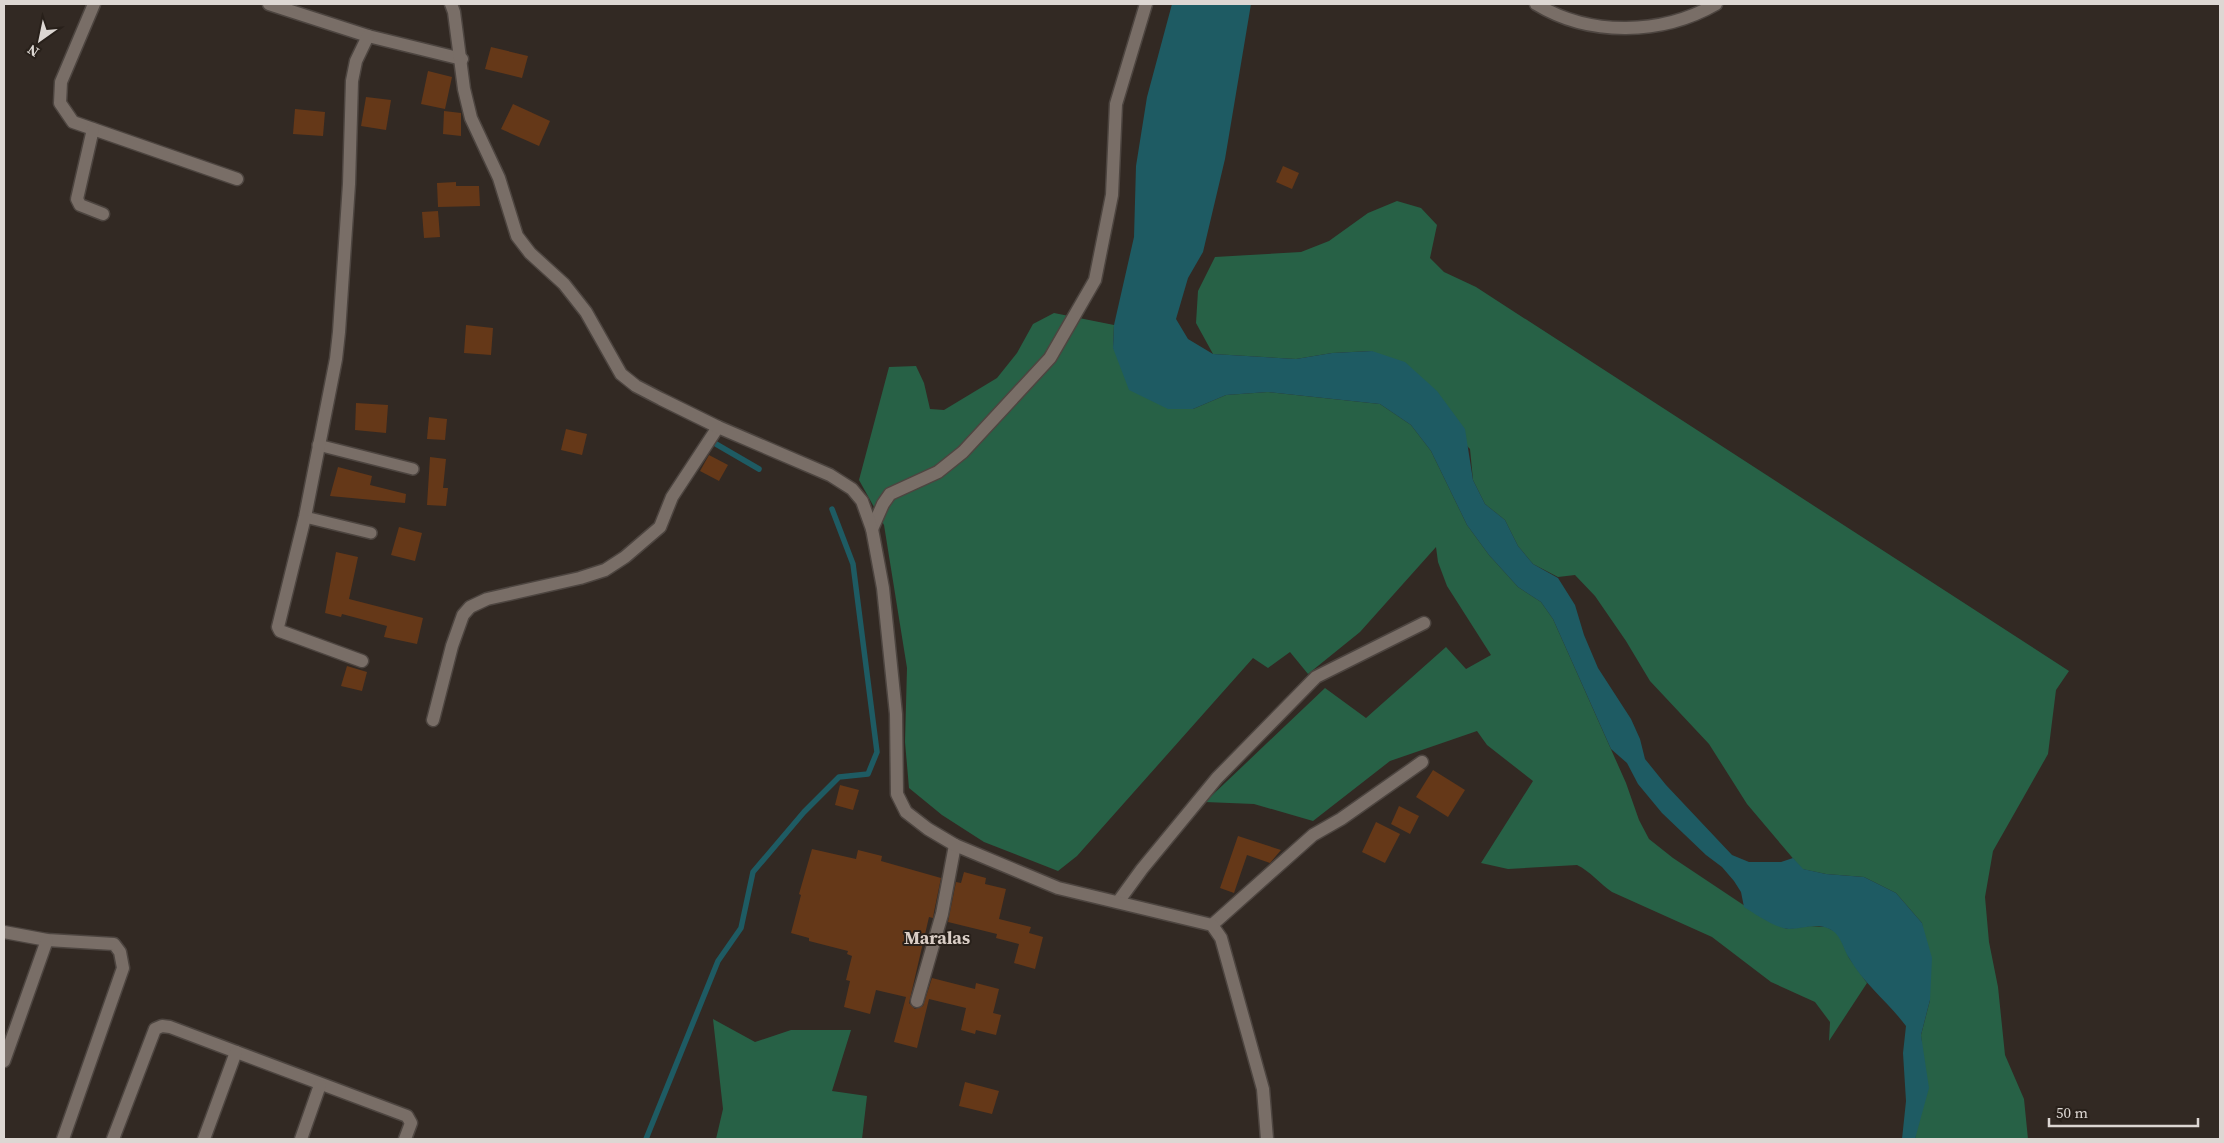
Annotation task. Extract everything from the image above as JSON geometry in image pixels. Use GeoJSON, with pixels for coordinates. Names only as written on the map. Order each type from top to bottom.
{"type":"FeatureCollection","features":[{"type":"Feature","properties":{"kind":"street"},"geometry":{"type":"LineString","coordinates":[[94,4],[61,82],[60,103],[73,122],[237,179]]}},
{"type":"Feature","properties":{"kind":"street"},"geometry":{"type":"LineString","coordinates":[[269,4],[368,36],[462,59]]}},
{"type":"Feature","properties":{"kind":"street"},"geometry":{"type":"LineString","coordinates":[[451,4],[462,59],[464,89],[471,118],[499,178],[518,236],[530,253],[564,284],[586,312],[610,358],[622,374],[636,386],[718,427],[830,475],[852,489],[862,501],[872,529],[883,588],[896,714],[897,794],[906,812],[928,829],[955,845],[1058,888],[1212,925],[1221,938],[1263,1089],[1268,1139]]}},
{"type":"Feature","properties":{"kind":"street"},"geometry":{"type":"LineString","coordinates":[[872,529],[883,504],[890,494],[938,472],[964,452],[1050,358],[1095,280],[1112,195],[1116,104],[1146,4]]}},
{"type":"Feature","properties":{"kind":"street"},"geometry":{"type":"LineString","coordinates":[[1536,4],[1565,18],[1613,28],[1647,28],[1694,15],[1716,4]]}},
{"type":"Feature","properties":{"kind":"street"},"geometry":{"type":"LineString","coordinates":[[362,661],[280,631],[278,627],[305,518],[339,332],[349,184],[352,81],[356,61],[368,36]]}},
{"type":"Feature","properties":{"kind":"street"},"geometry":{"type":"LineString","coordinates":[[93,128],[77,200],[80,206],[103,214]]}},
{"type":"Feature","properties":{"kind":"street"},"geometry":{"type":"LineString","coordinates":[[433,720],[452,646],[463,615],[470,606],[487,599],[580,578],[605,570],[625,557],[660,527],[672,497],[718,427]]}},
{"type":"Feature","properties":{"kind":"street"},"geometry":{"type":"LineString","coordinates":[[1118,902],[1142,869],[1217,778],[1316,677],[1424,623]]}},
{"type":"Feature","properties":{"kind":"street"},"geometry":{"type":"LineString","coordinates":[[1212,925],[1313,835],[1341,819],[1422,762]]}},
{"type":"Feature","properties":{"kind":"street"},"geometry":{"type":"LineString","coordinates":[[917,1001],[942,914],[955,845]]}},
{"type":"Feature","properties":{"kind":"street"},"geometry":{"type":"LineString","coordinates":[[4,932],[47,940],[114,944],[120,952],[123,968],[63,1139]]}},
{"type":"Feature","properties":{"kind":"street"},"geometry":{"type":"LineString","coordinates":[[4,1061],[47,940]]}},
{"type":"Feature","properties":{"kind":"street"},"geometry":{"type":"LineString","coordinates":[[112,1139],[155,1029],[162,1026],[170,1027],[320,1085],[407,1116],[411,1122],[405,1139]]}},
{"type":"Feature","properties":{"kind":"street"},"geometry":{"type":"LineString","coordinates":[[204,1139],[236,1052]]}},
{"type":"Feature","properties":{"kind":"street"},"geometry":{"type":"LineString","coordinates":[[301,1139],[320,1085]]}},
{"type":"Feature","properties":{"kind":"lane"},"geometry":{"type":"LineString","coordinates":[[318,445],[413,469]]}},
{"type":"Feature","properties":{"kind":"lane"},"geometry":{"type":"LineString","coordinates":[[305,518],[371,533]]}},
{"type":"Feature","properties":{"kind":"green space"},"geometry":{"type":"Polygon","coordinates":[[[1397,201],[1421,208],[1437,225],[1430,258],[1444,272],[1476,287],[2069,671],[2056,690],[2048,754],[1993,851],[1985,897],[1989,942],[1998,987],[2005,1055],[2024,1099],[2028,1139],[1915,1139],[1923,1057],[1921,1035],[1930,1000],[1922,923],[1896,893],[1864,877],[1826,874],[1802,869],[1747,804],[1709,744],[1650,681],[1626,641],[1595,596],[1575,575],[1558,577],[1533,564],[1518,546],[1505,520],[1485,504],[1473,480],[1470,449],[1372,351],[1332,353],[1296,359],[1213,354],[1196,323],[1198,291],[1215,257],[1301,252],[1329,241],[1368,213],[1397,201]]]}},
{"type":"Feature","properties":{"kind":"green space"},"geometry":{"type":"Polygon","coordinates":[[[1054,313],[1114,325],[1113,348],[1193,409],[1226,395],[1268,392],[1380,404],[1411,425],[1431,451],[1467,525],[1489,555],[1518,587],[1541,602],[1553,619],[1626,783],[1639,820],[1649,839],[1673,858],[1766,920],[1787,929],[1810,926],[1826,927],[1838,933],[1849,958],[1867,983],[1829,1041],[1830,1022],[1815,1002],[1771,982],[1712,937],[1612,892],[1577,865],[1508,869],[1481,863],[1533,781],[1487,745],[1477,731],[1390,761],[1313,821],[1254,804],[1205,802],[1325,688],[1366,718],[1446,647],[1466,669],[1491,655],[1447,586],[1438,562],[1436,547],[1360,632],[1308,674],[1290,652],[1268,668],[1253,658],[1077,856],[1058,871],[984,842],[942,815],[909,788],[905,742],[907,668],[884,525],[859,480],[889,367],[916,366],[924,383],[930,409],[944,410],[997,378],[1017,353],[1033,324],[1054,313]]]}},
{"type":"Feature","properties":{"kind":"green space"},"geometry":{"type":"Polygon","coordinates":[[[713,1019],[755,1042],[791,1030],[851,1030],[832,1091],[867,1096],[862,1139],[716,1139],[723,1109],[713,1019]]]}},
{"type":"Feature","properties":{"kind":"water"},"geometry":{"type":"Polygon","coordinates":[[[1172,4],[1251,4],[1225,159],[1203,252],[1188,278],[1176,319],[1188,339],[1213,354],[1296,359],[1332,353],[1372,351],[1405,362],[1437,391],[1465,429],[1473,480],[1485,504],[1505,520],[1518,546],[1533,564],[1558,578],[1575,605],[1584,635],[1598,668],[1631,719],[1640,739],[1645,759],[1666,785],[1732,855],[1749,862],[1781,862],[1793,858],[1803,869],[1826,874],[1864,877],[1896,893],[1922,923],[1932,958],[1930,1000],[1921,1035],[1929,1088],[1915,1139],[1902,1139],[1906,1101],[1903,1053],[1906,1026],[1855,967],[1841,940],[1832,930],[1818,926],[1794,929],[1778,927],[1744,907],[1741,892],[1722,867],[1706,855],[1662,813],[1638,784],[1627,763],[1611,749],[1553,619],[1541,602],[1518,587],[1489,555],[1467,525],[1431,451],[1411,425],[1380,404],[1268,392],[1226,395],[1193,409],[1168,409],[1129,390],[1113,348],[1114,325],[1134,237],[1136,166],[1147,97],[1172,4]]]}},
{"type":"Feature","properties":{"kind":"building"},"geometry":{"type":"Polygon","coordinates":[[[491,47],[528,56],[522,78],[485,69],[491,47]]]}},
{"type":"Feature","properties":{"kind":"building"},"geometry":{"type":"Polygon","coordinates":[[[428,71],[452,77],[445,109],[421,104],[428,71]]]}},
{"type":"Feature","properties":{"kind":"building"},"geometry":{"type":"Polygon","coordinates":[[[366,97],[391,100],[386,130],[361,126],[366,97]]]}},
{"type":"Feature","properties":{"kind":"building"},"geometry":{"type":"Polygon","coordinates":[[[513,104],[550,121],[539,146],[501,129],[513,104]]]}},
{"type":"Feature","properties":{"kind":"building"},"geometry":{"type":"Polygon","coordinates":[[[295,109],[325,112],[323,136],[293,134],[295,109]]]}},
{"type":"Feature","properties":{"kind":"building"},"geometry":{"type":"Polygon","coordinates":[[[444,111],[461,113],[461,136],[443,134],[444,111]]]}},
{"type":"Feature","properties":{"kind":"building"},"geometry":{"type":"Polygon","coordinates":[[[1283,166],[1299,173],[1292,189],[1276,182],[1283,166]]]}},
{"type":"Feature","properties":{"kind":"building"},"geometry":{"type":"Polygon","coordinates":[[[456,182],[456,186],[479,186],[480,206],[438,207],[437,183],[456,182]]]}},
{"type":"Feature","properties":{"kind":"building"},"geometry":{"type":"Polygon","coordinates":[[[438,211],[440,237],[424,238],[422,212],[438,211]]]}},
{"type":"Feature","properties":{"kind":"building"},"geometry":{"type":"Polygon","coordinates":[[[466,325],[493,328],[491,355],[464,353],[466,325]]]}},
{"type":"Feature","properties":{"kind":"building"},"geometry":{"type":"Polygon","coordinates":[[[356,403],[388,405],[386,433],[355,430],[356,403]]]}},
{"type":"Feature","properties":{"kind":"building"},"geometry":{"type":"Polygon","coordinates":[[[429,417],[447,419],[445,440],[427,439],[429,417]]]}},
{"type":"Feature","properties":{"kind":"building"},"geometry":{"type":"Polygon","coordinates":[[[566,429],[587,434],[582,455],[561,450],[566,429]]]}},
{"type":"Feature","properties":{"kind":"building"},"geometry":{"type":"Polygon","coordinates":[[[709,455],[728,465],[719,481],[700,471],[709,455]]]}},
{"type":"Feature","properties":{"kind":"building"},"geometry":{"type":"Polygon","coordinates":[[[430,457],[446,459],[443,488],[448,488],[446,506],[427,505],[430,457]]]}},
{"type":"Feature","properties":{"kind":"building"},"geometry":{"type":"Polygon","coordinates":[[[338,467],[372,476],[370,485],[406,494],[405,503],[330,496],[338,467]]]}},
{"type":"Feature","properties":{"kind":"building"},"geometry":{"type":"Polygon","coordinates":[[[399,527],[422,533],[415,561],[391,555],[399,527]]]}},
{"type":"Feature","properties":{"kind":"building"},"geometry":{"type":"Polygon","coordinates":[[[336,552],[358,557],[349,599],[423,618],[417,644],[384,637],[387,626],[342,614],[341,617],[325,613],[336,552]]]}},
{"type":"Feature","properties":{"kind":"building"},"geometry":{"type":"Polygon","coordinates":[[[347,666],[367,672],[362,691],[341,686],[347,666]]]}},
{"type":"Feature","properties":{"kind":"building"},"geometry":{"type":"Polygon","coordinates":[[[1433,770],[1465,790],[1448,817],[1416,797],[1433,770]]]}},
{"type":"Feature","properties":{"kind":"building"},"geometry":{"type":"Polygon","coordinates":[[[840,785],[859,790],[853,810],[835,805],[840,785]]]}},
{"type":"Feature","properties":{"kind":"building"},"geometry":{"type":"Polygon","coordinates":[[[1399,806],[1419,816],[1410,834],[1391,824],[1399,806]]]}},
{"type":"Feature","properties":{"kind":"building"},"geometry":{"type":"Polygon","coordinates":[[[1376,822],[1400,834],[1385,863],[1362,852],[1376,822]]]}},
{"type":"Feature","properties":{"kind":"building"},"geometry":{"type":"Polygon","coordinates":[[[1238,836],[1281,850],[1270,863],[1247,855],[1234,893],[1220,888],[1238,836]]]}},
{"type":"Feature","properties":{"kind":"building"},"geometry":{"type":"Polygon","coordinates":[[[812,849],[856,859],[858,850],[882,856],[881,861],[941,878],[933,918],[929,917],[909,1003],[915,1009],[923,1006],[932,978],[975,989],[976,983],[999,989],[993,1013],[1001,1015],[996,1035],[976,1030],[975,1034],[961,1030],[966,1008],[929,999],[917,1048],[894,1042],[906,997],[876,990],[870,1014],[844,1007],[850,981],[846,980],[852,956],[847,954],[848,951],[809,941],[809,938],[791,933],[801,895],[799,894],[812,849]]]}},
{"type":"Feature","properties":{"kind":"building"},"geometry":{"type":"Polygon","coordinates":[[[964,872],[986,878],[985,884],[1006,889],[999,919],[1031,927],[1029,933],[1043,937],[1035,969],[1014,963],[1019,944],[996,938],[997,934],[948,922],[956,882],[961,883],[964,872]]]}},
{"type":"Feature","properties":{"kind":"building"},"geometry":{"type":"Polygon","coordinates":[[[965,1082],[999,1091],[992,1114],[959,1106],[965,1082]]]}},
{"type":"Feature","properties":{"kind":"waterway"},"geometry":{"type":"LineString","coordinates":[[716,444],[759,469]]}},
{"type":"Feature","properties":{"kind":"waterway"},"geometry":{"type":"LineString","coordinates":[[646,1139],[718,961],[741,928],[753,872],[804,812],[839,777],[868,774],[877,752],[853,564],[832,509]]}},
{"type":"Feature","properties":{"kind":"district","name":"Maralas"},"geometry":{"type":"Point","coordinates":[937,938]}}]}
